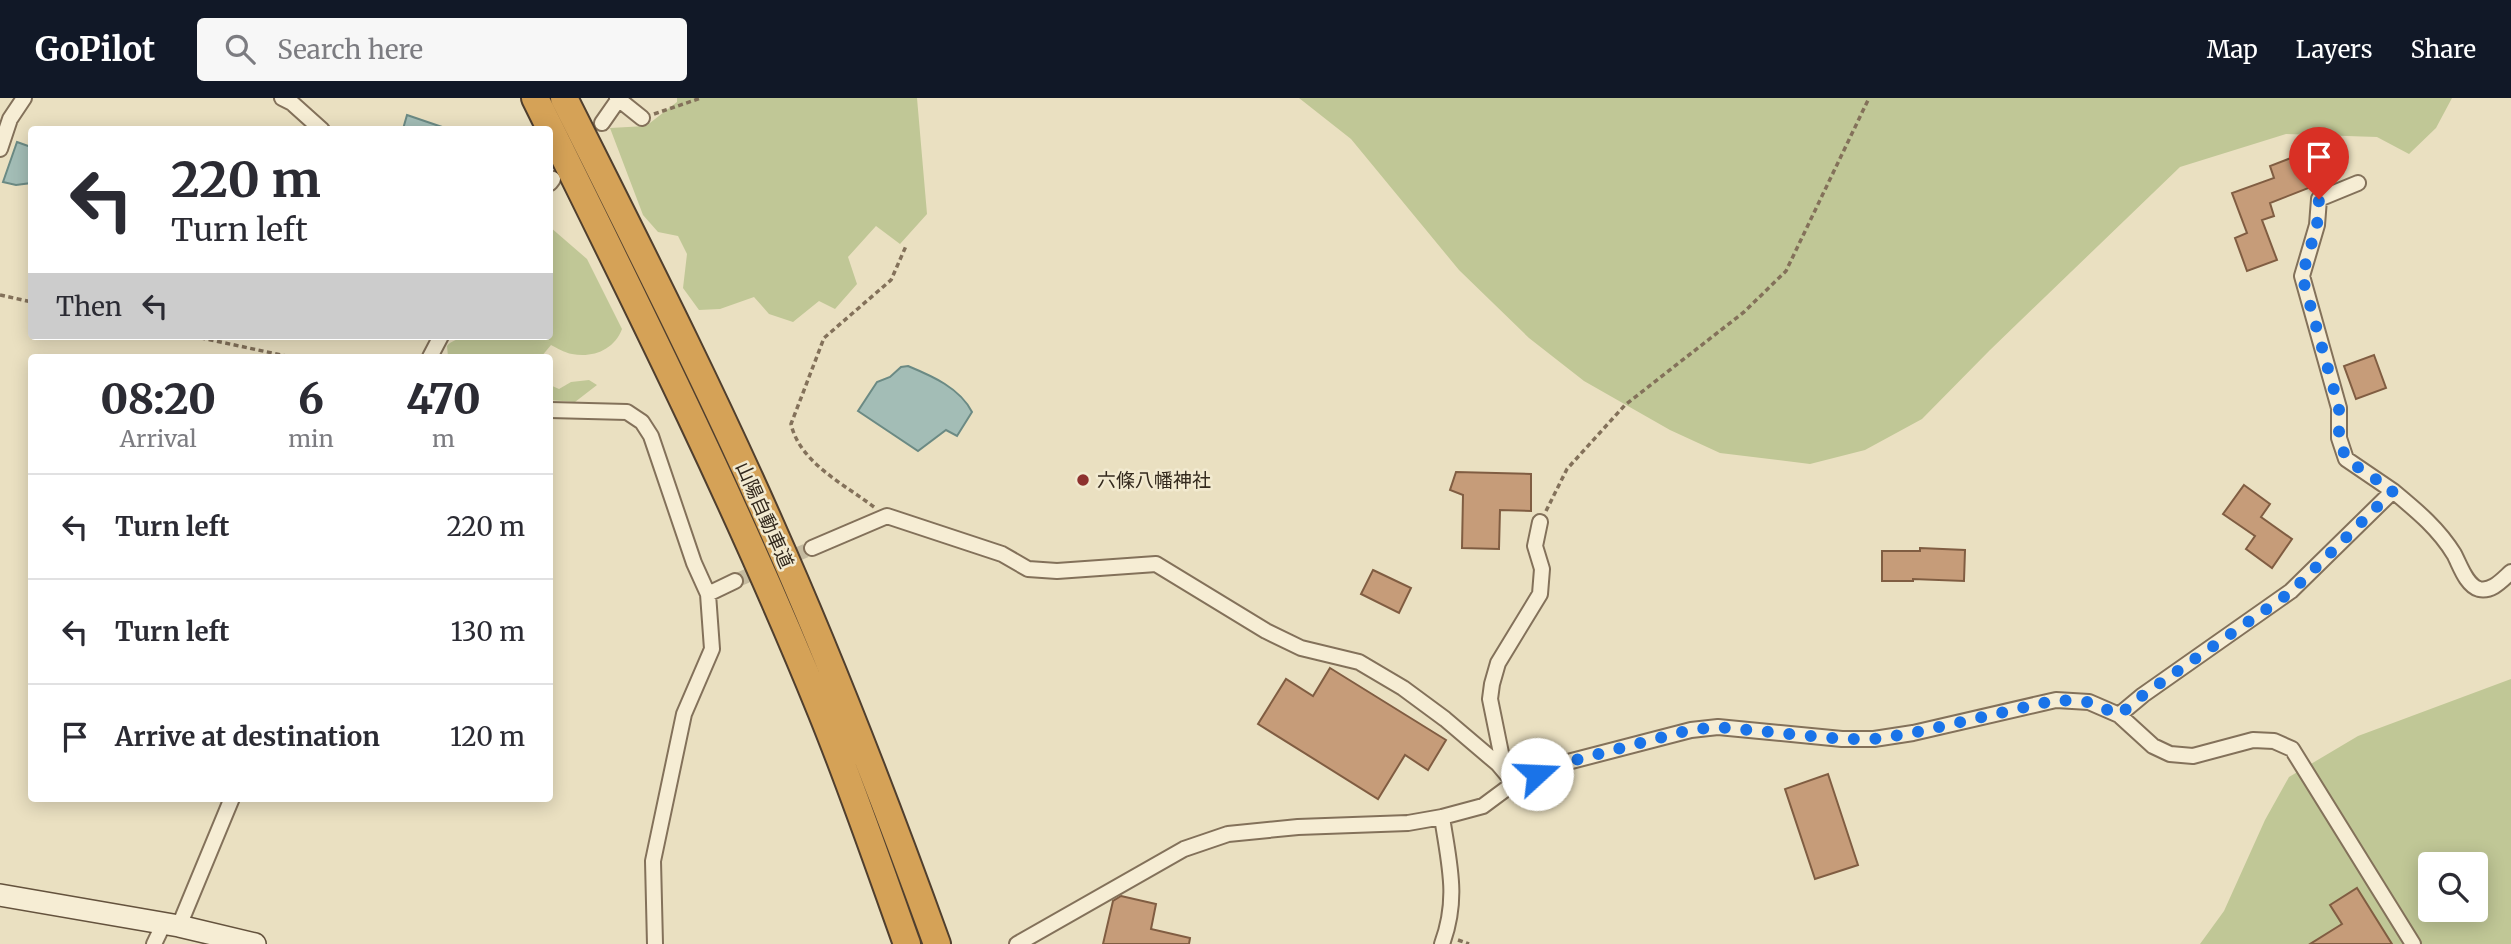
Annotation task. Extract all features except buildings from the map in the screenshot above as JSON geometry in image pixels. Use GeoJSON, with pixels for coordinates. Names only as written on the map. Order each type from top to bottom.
{"type":"FeatureCollection","features":[{"type":"Feature","properties":{"kind":"highway","name":"山陽自動車道"},"geometry":{"type":"LineString","coordinates":[[535,98],[549,126]]}},
{"type":"Feature","properties":{"kind":"highway","name":"山陽自動車道"},"geometry":{"type":"LineString","coordinates":[[564,98],[683,337],[771,525],[850,712],[937,944]]}},
{"type":"Feature","properties":{"kind":"highway","name":"山陽自動車道"},"geometry":{"type":"LineString","coordinates":[[553,134],[659,348],[745,534],[821,712],[907,944]]}},
{"type":"Feature","properties":{"kind":"street"},"geometry":{"type":"LineString","coordinates":[[0,149],[10,119],[24,98]]}},
{"type":"Feature","properties":{"kind":"street"},"geometry":{"type":"LineString","coordinates":[[282,98],[292,103],[318,126]]}},
{"type":"Feature","properties":{"kind":"street"},"geometry":{"type":"LineString","coordinates":[[601,123],[618,99],[642,118]]}},
{"type":"Feature","properties":{"kind":"street"},"geometry":{"type":"LineString","coordinates":[[2358,183],[2319,199],[2317,225],[2302,276],[2339,408],[2339,438],[2346,459],[2393,491],[2433,524],[2472,586],[2482,590],[2496,586],[2511,572]]}},
{"type":"Feature","properties":{"kind":"street"},"geometry":{"type":"LineString","coordinates":[[553,410],[627,412],[642,422],[651,436],[694,563],[708,594],[712,649],[684,714],[653,861],[655,944]]}},
{"type":"Feature","properties":{"kind":"street"},"geometry":{"type":"LineString","coordinates":[[2119,715],[2143,695],[2291,592],[2393,491]]}},
{"type":"Feature","properties":{"kind":"street"},"geometry":{"type":"LineString","coordinates":[[813,548],[887,516],[1002,554],[1028,569],[1058,571],[1156,565],[1266,631],[1301,648],[1359,662],[1403,688],[1498,764],[1514,783]]}},
{"type":"Feature","properties":{"kind":"street"},"geometry":{"type":"LineString","coordinates":[[1498,764],[1502,758],[1490,699],[1492,684],[1498,663],[1540,594],[1542,569],[1535,546],[1541,522]]}},
{"type":"Feature","properties":{"kind":"street"},"geometry":{"type":"LineString","coordinates":[[708,594],[735,581]]}},
{"type":"Feature","properties":{"kind":"street"},"geometry":{"type":"LineString","coordinates":[[1017,944],[1184,849],[1228,834],[1298,827],[1408,823],[1442,817],[1483,806],[1514,783],[1560,764],[1690,730],[1718,727],[1842,739],[1874,739],[1913,733],[2056,700],[2089,702],[2119,715],[2153,746],[2171,754],[2193,757],[2253,740],[2274,741],[2292,749],[2413,944]]}},
{"type":"Feature","properties":{"kind":"street"},"geometry":{"type":"LineString","coordinates":[[154,944],[172,925],[230,802]]}},
{"type":"Feature","properties":{"kind":"street"},"geometry":{"type":"LineString","coordinates":[[1442,817],[1453,893],[1442,944]]}},
{"type":"Feature","properties":{"kind":"street"},"geometry":{"type":"LineString","coordinates":[[0,895],[172,925],[255,944]]}},
{"type":"Feature","properties":{"kind":"path"},"geometry":{"type":"LineString","coordinates":[[642,118],[701,98]]}},
{"type":"Feature","properties":{"kind":"path"},"geometry":{"type":"LineString","coordinates":[[1541,522],[1567,469],[1625,405],[1744,312],[1786,271],[1870,98]]}},
{"type":"Feature","properties":{"kind":"path"},"geometry":{"type":"LineString","coordinates":[[887,516],[806,456],[794,438],[791,424],[824,338],[891,280],[906,246]]}},
{"type":"Feature","properties":{"kind":"path"},"geometry":{"type":"LineString","coordinates":[[0,295],[28,301]]}},
{"type":"Feature","properties":{"kind":"path"},"geometry":{"type":"LineString","coordinates":[[211,340],[277,354]]}},
{"type":"Feature","properties":{"kind":"green space"},"geometry":{"type":"Polygon","coordinates":[[[677,98],[917,98],[927,214],[900,244],[876,226],[848,257],[857,284],[835,309],[819,301],[793,322],[769,314],[754,297],[720,309],[699,310],[683,288],[687,254],[678,236],[658,232],[643,215],[610,128],[646,126],[677,102],[677,98]]]}},
{"type":"Feature","properties":{"kind":"green space"},"geometry":{"type":"Polygon","coordinates":[[[1299,98],[2452,98],[2436,128],[2409,154],[2377,137],[2286,134],[2180,167],[1922,419],[1865,450],[1810,464],[1720,453],[1670,430],[1584,381],[1529,338],[1459,270],[1351,139],[1299,98]]]}},
{"type":"Feature","properties":{"kind":"green space"},"geometry":{"type":"Polygon","coordinates":[[[553,230],[587,259],[622,329],[608,347],[588,355],[569,353],[551,345],[544,354],[448,354],[447,346],[454,341],[553,340],[553,230]]]}},
{"type":"Feature","properties":{"kind":"green space"},"geometry":{"type":"Polygon","coordinates":[[[589,380],[597,385],[575,402],[553,400],[553,386],[559,389],[571,382],[589,380]]]}},
{"type":"Feature","properties":{"kind":"green space"},"geometry":{"type":"Polygon","coordinates":[[[2511,679],[2511,944],[2200,944],[2224,911],[2265,820],[2289,777],[2358,736],[2511,679]]]}},
{"type":"Feature","properties":{"kind":"water"},"geometry":{"type":"Polygon","coordinates":[[[407,115],[439,126],[404,126],[407,115]]]}},
{"type":"Feature","properties":{"kind":"water"},"geometry":{"type":"Polygon","coordinates":[[[17,142],[28,146],[28,183],[16,185],[3,182],[17,142]]]}},
{"type":"Feature","properties":{"kind":"water"},"geometry":{"type":"Polygon","coordinates":[[[908,366],[953,390],[972,412],[957,436],[946,430],[918,451],[858,411],[877,382],[890,377],[901,367],[908,366]]]}},
{"type":"Feature","properties":{"kind":"tunnel"},"geometry":{"type":"LineString","coordinates":[[735,581],[812,548]]}},
{"type":"Feature","properties":{"kind":"place","name":"六條八幡神社"},"geometry":{"type":"Point","coordinates":[1083,480]}},
{"type":"Feature","properties":{"kind":"route"},"geometry":{"type":"LineString","coordinates":[[1537,774],[1560,764],[1690,730],[1718,727],[1842,739],[1874,739],[1913,733],[2056,700],[2089,702],[2119,715],[2143,695],[2291,592],[2393,491],[2346,459],[2339,438],[2339,408],[2302,276],[2317,225],[2319,199]]}}]}
